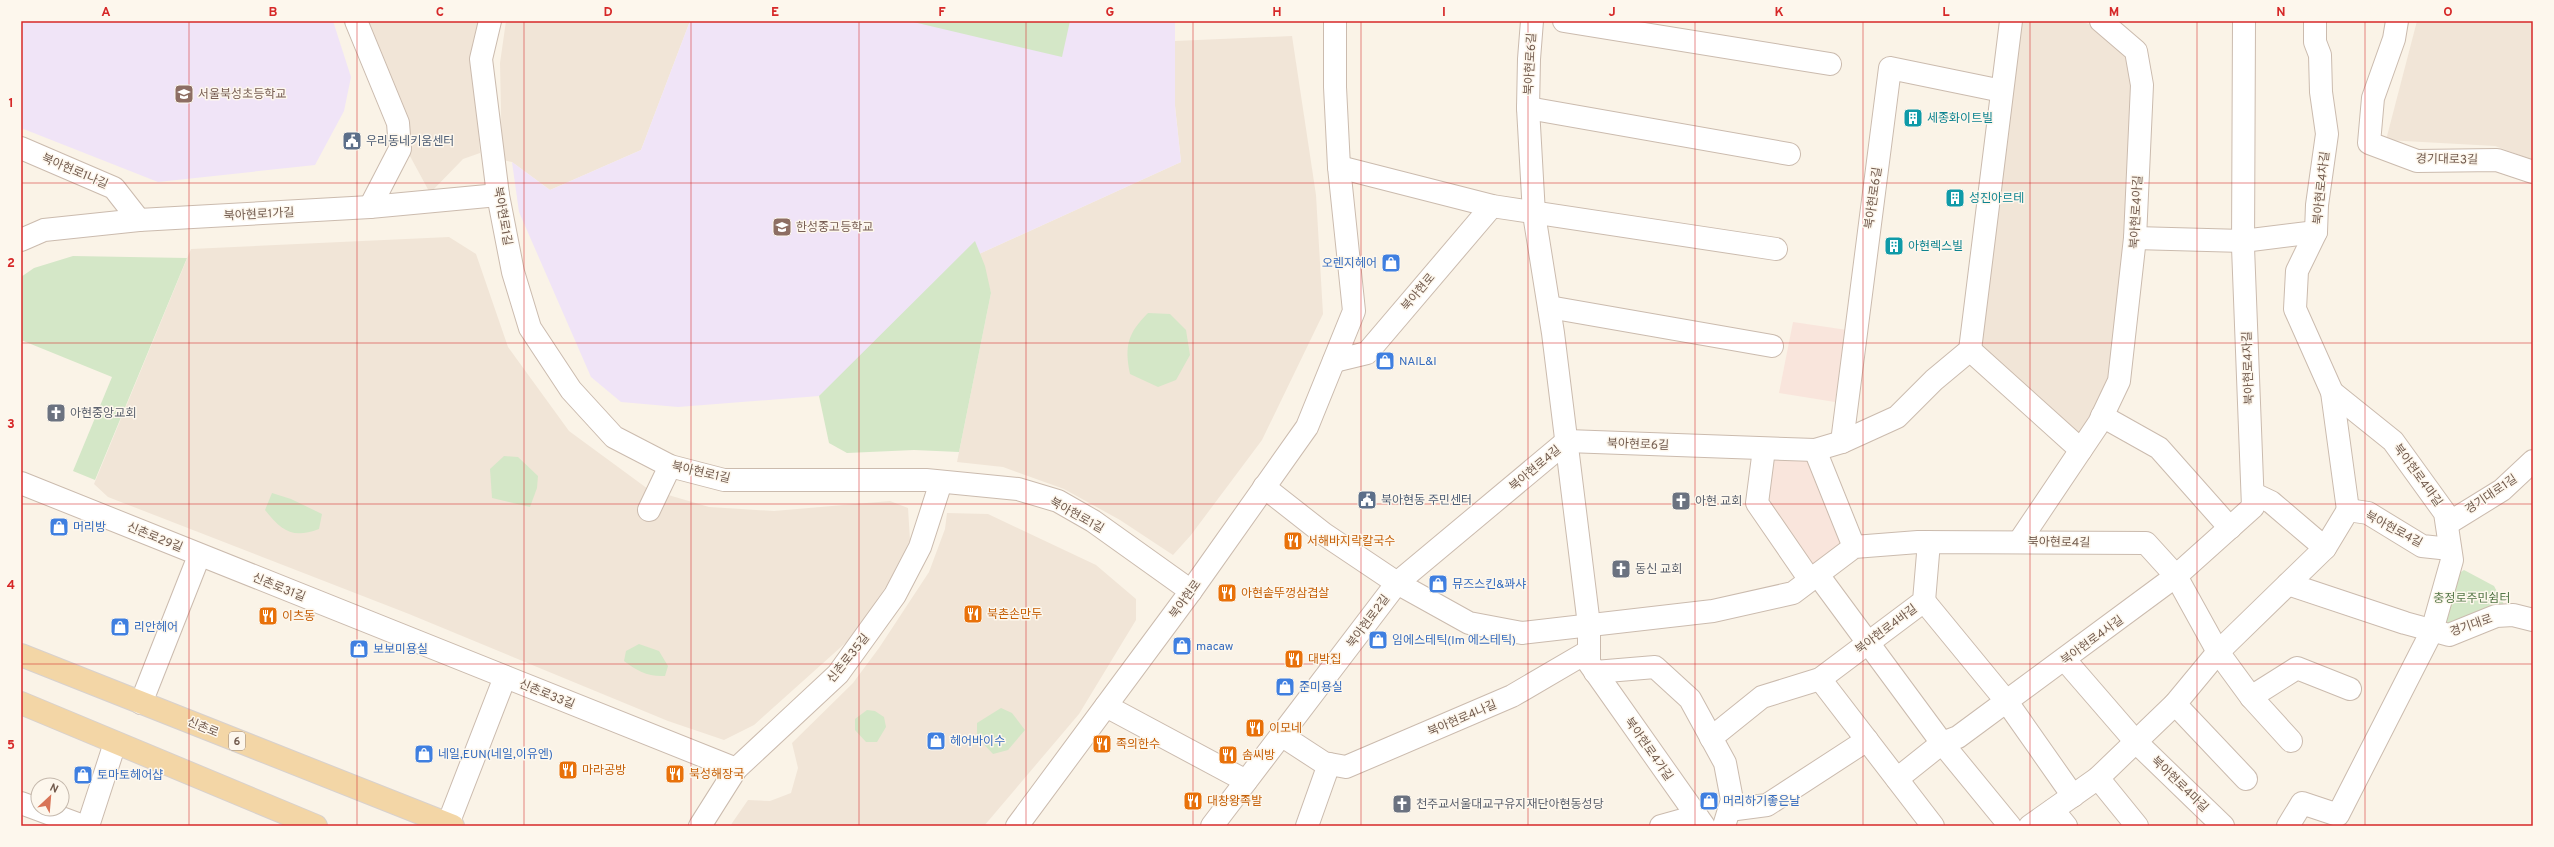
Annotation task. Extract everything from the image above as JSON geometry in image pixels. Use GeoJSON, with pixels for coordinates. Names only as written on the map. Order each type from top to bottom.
{"type":"FeatureCollection","features":[{"type":"Feature","properties":{"kind":"main road","name":"신촌로"},"geometry":{"type":"LineString","coordinates":[[21,655],[450,825]]}},
{"type":"Feature","properties":{"kind":"main road"},"geometry":{"type":"LineString","coordinates":[[21,703],[316,826]]}},
{"type":"Feature","properties":{"kind":"street"},"geometry":{"type":"LineString","coordinates":[[356,21],[398,123],[400,149],[370,207]]}},
{"type":"Feature","properties":{"kind":"street","name":"북아현로1길"},"geometry":{"type":"LineString","coordinates":[[490,21],[481,59],[498,195],[513,272],[530,328],[571,390],[614,438],[670,466],[724,480],[941,482],[1018,490],[1058,501],[1093,521],[1191,591]]}},
{"type":"Feature","properties":{"kind":"street","name":"북아현로"},"geometry":{"type":"LineString","coordinates":[[1017,826],[1191,591],[1306,427],[1354,311],[1339,167],[1335,87],[1336,21]]}},
{"type":"Feature","properties":{"kind":"street","name":"북아현로6길"},"geometry":{"type":"LineString","coordinates":[[1532,21],[1528,108],[1534,214],[1549,307],[1567,441],[1815,450],[1842,442],[1897,417],[1934,380],[1970,350]]}},
{"type":"Feature","properties":{"kind":"street"},"geometry":{"type":"LineString","coordinates":[[1564,21],[1830,64]]}},
{"type":"Feature","properties":{"kind":"street"},"geometry":{"type":"LineString","coordinates":[[2011,21],[1970,350],[2081,450]]}},
{"type":"Feature","properties":{"kind":"street","name":"북아현로4아길"},"geometry":{"type":"LineString","coordinates":[[2019,542],[2081,450],[2102,416],[2119,381],[2135,238],[2142,85],[2136,51],[2101,21]]}},
{"type":"Feature","properties":{"kind":"street","name":"북아현로4자길"},"geometry":{"type":"LineString","coordinates":[[2244,21],[2243,241],[2254,494]]}},
{"type":"Feature","properties":{"kind":"street","name":"북아현로4차길"},"geometry":{"type":"LineString","coordinates":[[2315,21],[2315,42],[2320,55],[2321,92],[2328,134],[2317,205],[2316,232],[2297,271],[2295,309],[2332,392],[2348,510]]}},
{"type":"Feature","properties":{"kind":"street","name":"경기대로3길"},"geometry":{"type":"LineString","coordinates":[[2397,21],[2394,38],[2373,98],[2369,143],[2417,161],[2496,160],[2533,172]]}},
{"type":"Feature","properties":{"kind":"street","name":"북아현로6길"},"geometry":{"type":"LineString","coordinates":[[1842,442],[1890,68],[2002,91]]}},
{"type":"Feature","properties":{"kind":"street","name":"북아현로6길"},"geometry":{"type":"LineString","coordinates":[[1528,108],[1789,154]]}},
{"type":"Feature","properties":{"kind":"street","name":"북아현로1나길"},"geometry":{"type":"LineString","coordinates":[[21,148],[114,188],[139,220]]}},
{"type":"Feature","properties":{"kind":"street"},"geometry":{"type":"LineString","coordinates":[[1339,167],[1492,206],[1534,214],[1776,249]]}},
{"type":"Feature","properties":{"kind":"street","name":"북아현로1가길"},"geometry":{"type":"LineString","coordinates":[[21,240],[44,230],[139,220],[370,207],[498,195]]}},
{"type":"Feature","properties":{"kind":"street","name":"북아현로"},"geometry":{"type":"LineString","coordinates":[[1334,361],[1367,353],[1492,206]]}},
{"type":"Feature","properties":{"kind":"street"},"geometry":{"type":"LineString","coordinates":[[2135,238],[2243,241],[2316,232]]}},
{"type":"Feature","properties":{"kind":"street"},"geometry":{"type":"LineString","coordinates":[[1549,307],[1772,346]]}},
{"type":"Feature","properties":{"kind":"street","name":"북아현로4마길"},"geometry":{"type":"LineString","coordinates":[[2288,826],[2302,803],[2338,815],[2432,631],[2452,560],[2445,513],[2393,441],[2332,392]]}},
{"type":"Feature","properties":{"kind":"street"},"geometry":{"type":"LineString","coordinates":[[2102,416],[2160,448],[2230,528]]}},
{"type":"Feature","properties":{"kind":"street","name":"북아현로4길"},"geometry":{"type":"LineString","coordinates":[[1397,583],[1567,441]]}},
{"type":"Feature","properties":{"kind":"street","name":"북아현로4길"},"geometry":{"type":"LineString","coordinates":[[1567,441],[1589,625]]}},
{"type":"Feature","properties":{"kind":"street"},"geometry":{"type":"LineString","coordinates":[[1764,449],[1757,503],[1942,743],[2010,826]]}},
{"type":"Feature","properties":{"kind":"street"},"geometry":{"type":"LineString","coordinates":[[1264,487],[1324,534],[1397,583],[1469,623],[1522,633],[1712,611],[1793,593],[1854,547],[1815,450]]}},
{"type":"Feature","properties":{"kind":"street","name":"경기대로1길"},"geometry":{"type":"LineString","coordinates":[[2447,524],[2502,490],[2533,461]]}},
{"type":"Feature","properties":{"kind":"street"},"geometry":{"type":"LineString","coordinates":[[649,510],[670,466]]}},
{"type":"Feature","properties":{"kind":"street","name":"신촌로35길"},"geometry":{"type":"LineString","coordinates":[[700,826],[736,769],[838,674],[895,595],[920,547],[941,482]]}},
{"type":"Feature","properties":{"kind":"street","name":"신촌로29길"},"geometry":{"type":"LineString","coordinates":[[21,483],[199,556]]}},
{"type":"Feature","properties":{"kind":"street"},"geometry":{"type":"LineString","coordinates":[[2291,742],[2251,697],[2218,652],[2176,576],[2253,507],[2254,494],[2271,502],[2325,548]]}},
{"type":"Feature","properties":{"kind":"street"},"geometry":{"type":"LineString","coordinates":[[2030,826],[2059,818],[2073,796],[2098,778],[2175,704],[2218,652],[2325,548],[2348,510]]}},
{"type":"Feature","properties":{"kind":"street","name":"북아현로4길"},"geometry":{"type":"LineString","coordinates":[[2348,510],[2368,513],[2422,546],[2450,549]]}},
{"type":"Feature","properties":{"kind":"street","name":"북아현로4길"},"geometry":{"type":"LineString","coordinates":[[1854,547],[1929,542],[2146,543],[2176,576]]}},
{"type":"Feature","properties":{"kind":"street","name":"북아현로4바길"},"geometry":{"type":"LineString","coordinates":[[1711,738],[1762,697],[1820,679],[1924,601],[1929,542]]}},
{"type":"Feature","properties":{"kind":"street"},"geometry":{"type":"LineString","coordinates":[[141,703],[199,556]]}},
{"type":"Feature","properties":{"kind":"street","name":"신촌로31길"},"geometry":{"type":"LineString","coordinates":[[199,556],[505,677]]}},
{"type":"Feature","properties":{"kind":"street","name":"북아현로4사길"},"geometry":{"type":"LineString","coordinates":[[1897,779],[1942,743],[1958,737],[2065,660],[2176,576]]}},
{"type":"Feature","properties":{"kind":"street","name":"북아현로2길"},"geometry":{"type":"LineString","coordinates":[[1212,826],[1397,583]]}},
{"type":"Feature","properties":{"kind":"street"},"geometry":{"type":"LineString","coordinates":[[2288,584],[2432,631]]}},
{"type":"Feature","properties":{"kind":"street"},"geometry":{"type":"LineString","coordinates":[[1924,601],[2007,702],[2073,796]]}},
{"type":"Feature","properties":{"kind":"street","name":"경기대로"},"geometry":{"type":"LineString","coordinates":[[2432,631],[2449,635],[2496,616],[2513,615],[2533,620]]}},
{"type":"Feature","properties":{"kind":"street","name":"북아현로4가길"},"geometry":{"type":"LineString","coordinates":[[1589,625],[1588,663],[1700,821]]}},
{"type":"Feature","properties":{"kind":"street","name":"북아현로4나길"},"geometry":{"type":"LineString","coordinates":[[1281,735],[1329,764],[1346,767],[1512,696],[1589,651]]}},
{"type":"Feature","properties":{"kind":"street","name":"북아현로4마길"},"geometry":{"type":"LineString","coordinates":[[2065,660],[2136,742],[2223,826]]}},
{"type":"Feature","properties":{"kind":"street"},"geometry":{"type":"LineString","coordinates":[[1595,672],[1655,667],[1690,699],[1725,763],[1732,800],[1727,818]]}},
{"type":"Feature","properties":{"kind":"street"},"geometry":{"type":"LineString","coordinates":[[2251,697],[2297,668],[2350,689]]}},
{"type":"Feature","properties":{"kind":"street","name":"신촌로33길"},"geometry":{"type":"LineString","coordinates":[[450,825],[505,677],[736,769]]}},
{"type":"Feature","properties":{"kind":"street"},"geometry":{"type":"LineString","coordinates":[[1820,679],[1933,826]]}},
{"type":"Feature","properties":{"kind":"street"},"geometry":{"type":"LineString","coordinates":[[2175,704],[2246,779]]}},
{"type":"Feature","properties":{"kind":"street"},"geometry":{"type":"LineString","coordinates":[[1106,706],[1246,781]]}},
{"type":"Feature","properties":{"kind":"street"},"geometry":{"type":"LineString","coordinates":[[1727,818],[1767,805],[1867,740]]}},
{"type":"Feature","properties":{"kind":"street"},"geometry":{"type":"LineString","coordinates":[[88,826],[115,743]]}},
{"type":"Feature","properties":{"kind":"street"},"geometry":{"type":"LineString","coordinates":[[1306,826],[1329,764]]}},
{"type":"Feature","properties":{"kind":"street"},"geometry":{"type":"LineString","coordinates":[[2098,778],[2137,826]]}},
{"type":"Feature","properties":{"kind":"street"},"geometry":{"type":"LineString","coordinates":[[21,803],[83,826]]}},
{"type":"Feature","properties":{"kind":"street"},"geometry":{"type":"LineString","coordinates":[[1661,826],[1700,821]]}},
{"type":"Feature","properties":{"kind":"shaded area","name":"서울북성초등학교"},"geometry":{"type":"Polygon","coordinates":[[[21,21],[333,21],[351,77],[344,111],[315,165],[158,182],[21,128],[21,21]]]}},
{"type":"Feature","properties":{"kind":"shaded area"},"geometry":{"type":"Polygon","coordinates":[[[362,21],[478,21],[472,46],[480,153],[463,159],[430,193],[404,145],[362,21]]]}},
{"type":"Feature","properties":{"kind":"shaded area"},"geometry":{"type":"Polygon","coordinates":[[[506,21],[690,21],[641,150],[550,190],[512,162],[502,160],[500,63],[506,21]]]}},
{"type":"Feature","properties":{"kind":"shaded area","name":"한성중고등학교"},"geometry":{"type":"Polygon","coordinates":[[[690,21],[1175,21],[1175,106],[1181,162],[979,254],[975,242],[877,343],[819,396],[678,407],[621,402],[591,377],[519,212],[512,162],[550,190],[641,150],[690,21]]]}},
{"type":"Feature","properties":{"kind":"shaded area"},"geometry":{"type":"Polygon","coordinates":[[[2021,21],[2077,21],[2098,26],[2134,60],[2138,86],[2115,374],[2082,440],[1980,346],[2021,21]]]}},
{"type":"Feature","properties":{"kind":"shaded area"},"geometry":{"type":"Polygon","coordinates":[[[2417,21],[2533,21],[2533,160],[2495,146],[2386,140],[2417,21]]]}},
{"type":"Feature","properties":{"kind":"shaded area"},"geometry":{"type":"Polygon","coordinates":[[[1292,36],[1316,195],[1323,314],[1262,440],[1191,535],[1173,555],[1120,520],[1064,489],[1003,467],[957,462],[991,293],[979,254],[1181,162],[1175,106],[1175,41],[1292,36]]]}},
{"type":"Feature","properties":{"kind":"shaded area"},"geometry":{"type":"Polygon","coordinates":[[[449,237],[476,254],[508,347],[569,431],[648,489],[709,507],[774,511],[890,501],[908,508],[910,540],[887,585],[851,638],[754,725],[724,740],[668,721],[409,614],[108,497],[94,484],[191,249],[449,237]]]}},
{"type":"Feature","properties":{"kind":"shaded area"},"geometry":{"type":"Polygon","coordinates":[[[1793,322],[1847,330],[1835,402],[1779,393],[1793,322]]]}},
{"type":"Feature","properties":{"kind":"shaded area"},"geometry":{"type":"Polygon","coordinates":[[[1771,459],[1807,460],[1844,544],[1811,567],[1764,501],[1771,459]]]}},
{"type":"Feature","properties":{"kind":"shaded area"},"geometry":{"type":"Polygon","coordinates":[[[947,513],[988,514],[1096,565],[1136,599],[1136,620],[1079,714],[984,826],[730,826],[748,800],[770,801],[791,793],[798,768],[792,743],[853,683],[879,648],[929,572],[945,529],[947,513]]]}},
{"type":"Feature","properties":{"kind":"green space"},"geometry":{"type":"Polygon","coordinates":[[[909,21],[1070,21],[1062,57],[909,21]]]}},
{"type":"Feature","properties":{"kind":"green space"},"geometry":{"type":"Polygon","coordinates":[[[975,241],[985,266],[991,293],[959,452],[914,450],[847,453],[829,443],[819,396],[975,241]]]}},
{"type":"Feature","properties":{"kind":"green space"},"geometry":{"type":"Polygon","coordinates":[[[73,256],[187,258],[95,480],[73,471],[112,377],[21,340],[21,277],[34,268],[73,256]]]}},
{"type":"Feature","properties":{"kind":"green space"},"geometry":{"type":"Polygon","coordinates":[[[1148,313],[1170,314],[1186,330],[1190,355],[1176,380],[1158,387],[1130,374],[1128,364],[1127,355],[1129,340],[1136,327],[1148,313]]]}},
{"type":"Feature","properties":{"kind":"green space"},"geometry":{"type":"Polygon","coordinates":[[[504,456],[518,457],[538,476],[537,488],[530,507],[492,498],[490,469],[504,456]]]}},
{"type":"Feature","properties":{"kind":"green space"},"geometry":{"type":"Polygon","coordinates":[[[272,493],[291,499],[322,514],[319,529],[310,532],[295,533],[282,528],[265,510],[272,493]]]}},
{"type":"Feature","properties":{"kind":"green space","name":"충정로주민쉼터"},"geometry":{"type":"Polygon","coordinates":[[[2464,570],[2494,586],[2507,610],[2438,626],[2458,574],[2464,570]]]}},
{"type":"Feature","properties":{"kind":"green space"},"geometry":{"type":"Polygon","coordinates":[[[639,644],[659,651],[668,666],[665,676],[643,673],[624,661],[626,651],[639,644]]]}},
{"type":"Feature","properties":{"kind":"green space"},"geometry":{"type":"Polygon","coordinates":[[[1001,708],[1012,713],[1025,730],[1008,750],[993,754],[977,737],[977,723],[1001,708]]]}},
{"type":"Feature","properties":{"kind":"green space"},"geometry":{"type":"Polygon","coordinates":[[[867,710],[875,711],[884,717],[886,727],[877,742],[866,742],[855,730],[855,719],[867,710]]]}},
{"type":"Feature","properties":{"kind":"place","name":"서울북성초등학교"},"geometry":{"type":"Point","coordinates":[184,94]}},
{"type":"Feature","properties":{"kind":"place","name":"세종화이트빌"},"geometry":{"type":"Point","coordinates":[1913,118]}},
{"type":"Feature","properties":{"kind":"place","name":"우리동네키움센터"},"geometry":{"type":"Point","coordinates":[352,141]}},
{"type":"Feature","properties":{"kind":"place","name":"성진아르테"},"geometry":{"type":"Point","coordinates":[1955,198]}},
{"type":"Feature","properties":{"kind":"place","name":"한성중고등학교"},"geometry":{"type":"Point","coordinates":[782,227]}},
{"type":"Feature","properties":{"kind":"place","name":"아현렉스빌"},"geometry":{"type":"Point","coordinates":[1894,246]}},
{"type":"Feature","properties":{"kind":"place","name":"오렌지헤어"},"geometry":{"type":"Point","coordinates":[1391,263]}},
{"type":"Feature","properties":{"kind":"place","name":"NAIL&I"},"geometry":{"type":"Point","coordinates":[1385,361]}},
{"type":"Feature","properties":{"kind":"place","name":"아현중앙교회"},"geometry":{"type":"Point","coordinates":[56,413]}},
{"type":"Feature","properties":{"kind":"place","name":"북아현동 주민센터"},"geometry":{"type":"Point","coordinates":[1367,500]}},
{"type":"Feature","properties":{"kind":"place","name":"아현 교회"},"geometry":{"type":"Point","coordinates":[1681,501]}},
{"type":"Feature","properties":{"kind":"place","name":"머리방"},"geometry":{"type":"Point","coordinates":[59,527]}},
{"type":"Feature","properties":{"kind":"place","name":"서해바지락칼국수"},"geometry":{"type":"Point","coordinates":[1293,541]}},
{"type":"Feature","properties":{"kind":"place","name":"동신 교회"},"geometry":{"type":"Point","coordinates":[1621,569]}},
{"type":"Feature","properties":{"kind":"place","name":"뮤즈스킨&꽈샤"},"geometry":{"type":"Point","coordinates":[1438,584]}},
{"type":"Feature","properties":{"kind":"place","name":"아현솥뚜껑삼겹살"},"geometry":{"type":"Point","coordinates":[1227,593]}},
{"type":"Feature","properties":{"kind":"place","name":"북촌손만두"},"geometry":{"type":"Point","coordinates":[973,614]}},
{"type":"Feature","properties":{"kind":"place","name":"이츠동"},"geometry":{"type":"Point","coordinates":[268,616]}},
{"type":"Feature","properties":{"kind":"place","name":"리안헤어"},"geometry":{"type":"Point","coordinates":[120,627]}},
{"type":"Feature","properties":{"kind":"place","name":"임에스테틱(Im 에스테틱)"},"geometry":{"type":"Point","coordinates":[1378,640]}},
{"type":"Feature","properties":{"kind":"place","name":"macaw"},"geometry":{"type":"Point","coordinates":[1182,646]}},
{"type":"Feature","properties":{"kind":"place","name":"보보미용실"},"geometry":{"type":"Point","coordinates":[359,649]}},
{"type":"Feature","properties":{"kind":"place","name":"대박집"},"geometry":{"type":"Point","coordinates":[1294,659]}},
{"type":"Feature","properties":{"kind":"place","name":"준미용실"},"geometry":{"type":"Point","coordinates":[1285,687]}},
{"type":"Feature","properties":{"kind":"place","name":"이모네"},"geometry":{"type":"Point","coordinates":[1255,728]}},
{"type":"Feature","properties":{"kind":"place","name":"헤어바이수"},"geometry":{"type":"Point","coordinates":[936,741]}},
{"type":"Feature","properties":{"kind":"place","name":"족의한수"},"geometry":{"type":"Point","coordinates":[1102,744]}},
{"type":"Feature","properties":{"kind":"place","name":"네일,EUN(네일,이유엔)"},"geometry":{"type":"Point","coordinates":[424,754]}},
{"type":"Feature","properties":{"kind":"place","name":"솜씨방"},"geometry":{"type":"Point","coordinates":[1228,755]}},
{"type":"Feature","properties":{"kind":"place","name":"마라공방"},"geometry":{"type":"Point","coordinates":[568,770]}},
{"type":"Feature","properties":{"kind":"place","name":"북성해장국"},"geometry":{"type":"Point","coordinates":[675,774]}},
{"type":"Feature","properties":{"kind":"place","name":"토마토헤어샵"},"geometry":{"type":"Point","coordinates":[83,775]}},
{"type":"Feature","properties":{"kind":"place","name":"대창왕족발"},"geometry":{"type":"Point","coordinates":[1193,801]}},
{"type":"Feature","properties":{"kind":"place","name":"머리하기좋은날"},"geometry":{"type":"Point","coordinates":[1709,801]}},
{"type":"Feature","properties":{"kind":"place","name":"천주교서울대교구유지재단아현동성당"},"geometry":{"type":"Point","coordinates":[1402,804]}}]}
